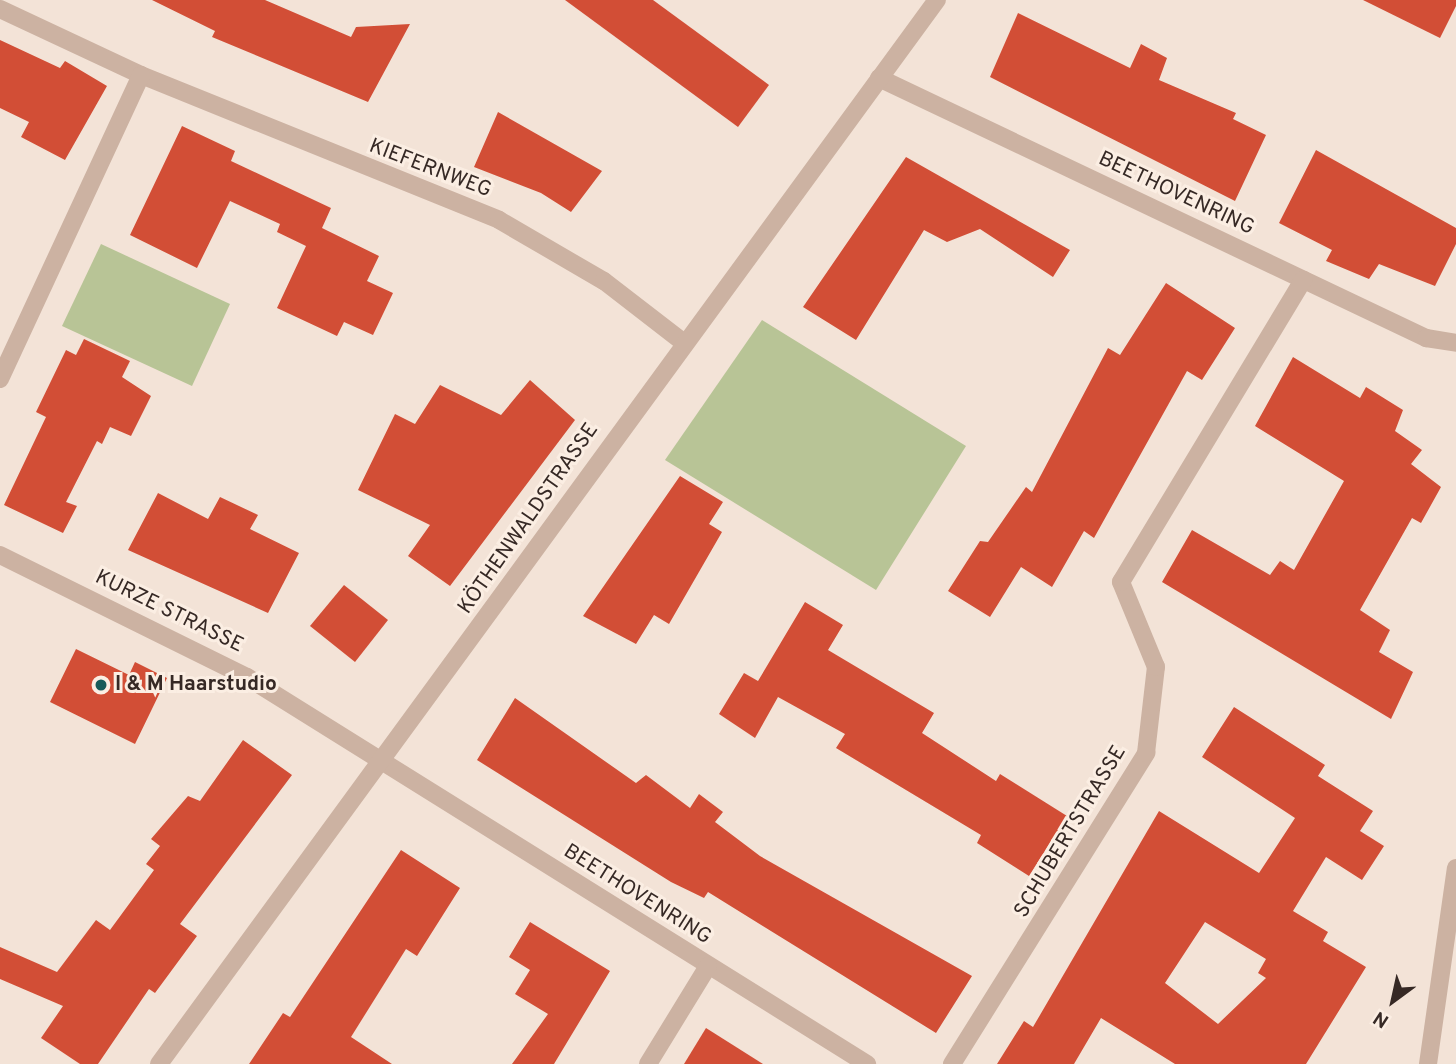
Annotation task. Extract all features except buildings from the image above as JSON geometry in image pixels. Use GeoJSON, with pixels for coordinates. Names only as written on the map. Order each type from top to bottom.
{"type":"FeatureCollection","features":[{"type":"Feature","properties":{"kind":"street","name":"KÖTHENWALDSTRASSE"},"geometry":{"type":"LineString","coordinates":[[159,1064],[383,765],[683,342],[937,0]]}},
{"type":"Feature","properties":{"kind":"street","name":"KIEFERNWEG"},"geometry":{"type":"LineString","coordinates":[[0,9],[141,75],[499,220],[604,281],[683,342]]}},
{"type":"Feature","properties":{"kind":"street"},"geometry":{"type":"LineString","coordinates":[[0,379],[141,75]]}},
{"type":"Feature","properties":{"kind":"street","name":"BEETHOVENRING"},"geometry":{"type":"LineString","coordinates":[[880,78],[1426,338],[1456,343]]}},
{"type":"Feature","properties":{"kind":"street","name":"SCHUBERTSTRASSE"},"geometry":{"type":"LineString","coordinates":[[952,1064],[1146,752],[1156,667],[1121,582],[1303,280]]}},
{"type":"Feature","properties":{"kind":"street","name":"KURZE STRASSE"},"geometry":{"type":"LineString","coordinates":[[0,555],[247,677],[383,765]]}},
{"type":"Feature","properties":{"kind":"street","name":"BEETHOVENRING"},"geometry":{"type":"LineString","coordinates":[[383,765],[867,1064]]}},
{"type":"Feature","properties":{"kind":"street"},"geometry":{"type":"LineString","coordinates":[[1428,1064],[1456,868]]}},
{"type":"Feature","properties":{"kind":"street"},"geometry":{"type":"LineString","coordinates":[[648,1064],[708,966]]}},
{"type":"Feature","properties":{"kind":"green space"},"geometry":{"type":"Polygon","coordinates":[[[101,244],[230,304],[192,386],[62,326],[101,244]]]}},
{"type":"Feature","properties":{"kind":"green space"},"geometry":{"type":"Polygon","coordinates":[[[762,320],[966,446],[876,590],[665,460],[762,320]]]}},
{"type":"Feature","properties":{"kind":"place","name":"I & M Haarstudio"},"geometry":{"type":"Point","coordinates":[101,685]}}]}
